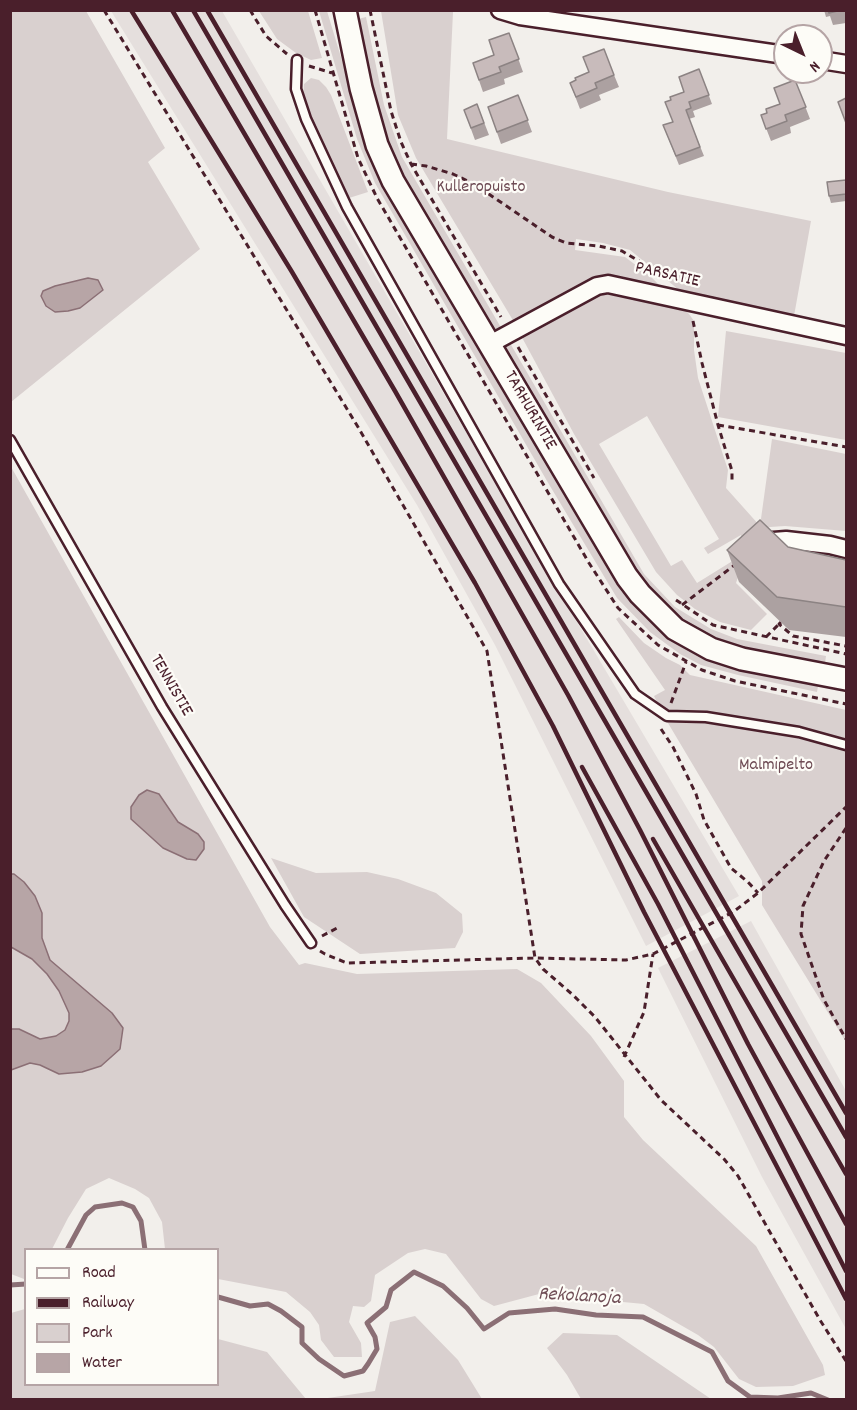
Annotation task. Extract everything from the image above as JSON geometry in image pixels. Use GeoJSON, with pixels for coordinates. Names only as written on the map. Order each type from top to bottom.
{"type":"FeatureCollection","features":[{"type":"Feature","properties":{"kind":"street","name":"TARHURINTIE"},"geometry":{"type":"LineString","coordinates":[[345,10],[361,88],[377,145],[393,180],[627,577],[664,621],[693,640],[728,655],[846,679]]}},
{"type":"Feature","properties":{"kind":"street"},"geometry":{"type":"LineString","coordinates":[[500,10],[520,16],[773,53]]}},
{"type":"Feature","properties":{"kind":"street","name":"PARSATIE"},"geometry":{"type":"LineString","coordinates":[[489,344],[597,286],[614,285],[846,336]]}},
{"type":"Feature","properties":{"kind":"street"},"geometry":{"type":"LineString","coordinates":[[752,544],[786,540],[846,549]]}},
{"type":"Feature","properties":{"kind":"lane"},"geometry":{"type":"LineString","coordinates":[[297,60],[296,89],[306,119],[358,228],[559,584],[635,694],[667,716],[706,717],[799,732],[846,745]]}},
{"type":"Feature","properties":{"kind":"lane","name":"TENNISTIE"},"geometry":{"type":"LineString","coordinates":[[10,440],[162,707],[285,906],[311,943]]}},
{"type":"Feature","properties":{"kind":"path"},"geometry":{"type":"LineString","coordinates":[[104,10],[358,427],[487,651],[536,958],[543,969],[595,1017],[624,1057],[661,1100],[724,1158],[738,1176],[846,1361]]}},
{"type":"Feature","properties":{"kind":"path"},"geometry":{"type":"LineString","coordinates":[[250,10],[274,45],[297,60],[333,73],[315,10]]}},
{"type":"Feature","properties":{"kind":"path"},"geometry":{"type":"LineString","coordinates":[[411,164],[453,174],[474,184],[552,237],[566,243],[599,246],[631,255],[658,278]]}},
{"type":"Feature","properties":{"kind":"path"},"geometry":{"type":"LineString","coordinates":[[682,300],[691,309],[702,363],[732,471],[732,482]]}},
{"type":"Feature","properties":{"kind":"path"},"geometry":{"type":"LineString","coordinates":[[718,425],[846,447]]}},
{"type":"Feature","properties":{"kind":"path"},"geometry":{"type":"LineString","coordinates":[[682,604],[753,552],[752,544]]}},
{"type":"Feature","properties":{"kind":"path"},"geometry":{"type":"LineString","coordinates":[[766,638],[780,623],[792,636],[846,646]]}},
{"type":"Feature","properties":{"kind":"path"},"geometry":{"type":"LineString","coordinates":[[713,625],[846,654]]}},
{"type":"Feature","properties":{"kind":"path"},"geometry":{"type":"LineString","coordinates":[[808,646],[809,639]]}},
{"type":"Feature","properties":{"kind":"path"},"geometry":{"type":"LineString","coordinates":[[667,716],[686,662]]}},
{"type":"Feature","properties":{"kind":"path"},"geometry":{"type":"LineString","coordinates":[[661,728],[673,747],[696,795],[704,820],[730,868],[758,893]]}},
{"type":"Feature","properties":{"kind":"path"},"geometry":{"type":"LineString","coordinates":[[339,927],[311,943],[325,954],[347,963],[536,958],[626,960],[653,954],[733,912],[758,893],[846,807]]}},
{"type":"Feature","properties":{"kind":"path"},"geometry":{"type":"LineString","coordinates":[[846,828],[824,861],[803,906],[801,934],[824,1000],[846,1039]]}},
{"type":"Feature","properties":{"kind":"path"},"geometry":{"type":"LineString","coordinates":[[624,1057],[644,1012],[653,954]]}},
{"type":"Feature","properties":{"kind":"shaded area"},"geometry":{"type":"Polygon","coordinates":[[[111,11],[222,11],[532,546],[739,896],[646,946],[495,645],[417,505],[111,11]]]}},
{"type":"Feature","properties":{"kind":"shaded area"},"geometry":{"type":"Polygon","coordinates":[[[751,921],[846,1091],[846,1329],[762,1177],[658,968],[751,921]]]}},
{"type":"Feature","properties":{"kind":"green space","name":"Kulleropuisto"},"geometry":{"type":"Polygon","coordinates":[[[451,10],[453,12],[447,139],[668,192],[811,221],[794,316],[729,318],[710,316],[701,311],[630,250],[576,239],[575,250],[625,257],[649,275],[694,321],[694,350],[698,378],[728,470],[726,488],[760,526],[772,439],[846,454],[846,531],[770,527],[742,543],[741,535],[708,554],[704,548],[719,539],[647,416],[599,444],[671,566],[682,560],[697,583],[747,552],[736,583],[767,614],[751,630],[720,622],[695,609],[677,595],[656,572],[574,434],[511,317],[416,158],[398,115],[381,11],[451,10]]]}},
{"type":"Feature","properties":{"kind":"green space"},"geometry":{"type":"Polygon","coordinates":[[[11,11],[86,11],[165,148],[148,162],[200,249],[11,402],[11,11]]]}},
{"type":"Feature","properties":{"kind":"green space"},"geometry":{"type":"Polygon","coordinates":[[[259,11],[308,11],[322,58],[311,60],[296,53],[277,39],[259,11]]]}},
{"type":"Feature","properties":{"kind":"green space"},"geometry":{"type":"Polygon","coordinates":[[[319,11],[327,11],[369,150],[501,386],[621,591],[647,619],[689,650],[717,662],[818,686],[817,692],[701,665],[680,654],[650,632],[617,598],[375,183],[357,139],[319,11]]]}},
{"type":"Feature","properties":{"kind":"green space"},"geometry":{"type":"Polygon","coordinates":[[[366,17],[384,105],[402,157],[644,574],[675,607],[711,629],[737,639],[826,656],[825,663],[753,651],[711,637],[667,610],[628,563],[399,171],[382,127],[371,87],[358,19],[366,17]]]}},
{"type":"Feature","properties":{"kind":"green space"},"geometry":{"type":"Polygon","coordinates":[[[311,78],[319,80],[331,95],[368,192],[349,198],[336,175],[303,99],[304,84],[311,78]]]}},
{"type":"Feature","properties":{"kind":"green space"},"geometry":{"type":"Polygon","coordinates":[[[726,331],[846,353],[846,440],[718,417],[726,331]]]}},
{"type":"Feature","properties":{"kind":"green space"},"geometry":{"type":"Polygon","coordinates":[[[10,465],[270,927],[299,965],[305,963],[357,974],[517,969],[541,983],[591,1036],[624,1081],[624,1117],[643,1140],[756,1246],[823,1365],[825,1375],[793,1386],[756,1387],[739,1379],[714,1347],[698,1335],[644,1304],[539,1294],[494,1306],[481,1299],[446,1254],[425,1249],[408,1253],[375,1275],[371,1301],[364,1307],[353,1306],[349,1322],[361,1343],[362,1357],[334,1357],[321,1340],[319,1325],[310,1312],[286,1292],[219,1279],[219,1248],[165,1248],[162,1222],[149,1198],[109,1178],[86,1189],[53,1248],[24,1248],[24,1279],[11,1274],[10,465]]]}},
{"type":"Feature","properties":{"kind":"green space","name":"Malmipelto"},"geometry":{"type":"Polygon","coordinates":[[[619,617],[644,643],[680,665],[690,675],[846,710],[846,1042],[762,905],[762,881],[665,718],[654,696],[665,690],[616,619],[619,617]]]}},
{"type":"Feature","properties":{"kind":"green space"},"geometry":{"type":"Polygon","coordinates":[[[271,858],[316,873],[367,872],[398,879],[436,893],[462,914],[463,932],[455,948],[360,954],[304,917],[271,858]]]}},
{"type":"Feature","properties":{"kind":"green space"},"geometry":{"type":"Polygon","coordinates":[[[24,1309],[24,1386],[219,1386],[219,1339],[267,1352],[306,1399],[11,1399],[11,1313],[24,1309]]]}},
{"type":"Feature","properties":{"kind":"green space"},"geometry":{"type":"Polygon","coordinates":[[[415,1316],[458,1360],[482,1399],[321,1399],[375,1391],[390,1322],[415,1316]]]}},
{"type":"Feature","properties":{"kind":"green space"},"geometry":{"type":"Polygon","coordinates":[[[563,1333],[617,1335],[711,1399],[581,1399],[547,1348],[563,1333]]]}},
{"type":"Feature","properties":{"kind":"water"},"geometry":{"type":"Polygon","coordinates":[[[88,278],[98,280],[103,290],[80,308],[55,312],[46,306],[41,296],[43,291],[88,278]]]}},
{"type":"Feature","properties":{"kind":"water"},"geometry":{"type":"Polygon","coordinates":[[[147,790],[159,794],[178,822],[198,834],[204,842],[204,849],[196,860],[187,859],[163,848],[131,819],[131,807],[139,795],[147,790]]]}},
{"type":"Feature","properties":{"kind":"water"},"geometry":{"type":"Polygon","coordinates":[[[11,874],[24,882],[35,896],[42,913],[42,938],[50,960],[112,1013],[123,1028],[120,1049],[101,1066],[82,1072],[59,1074],[30,1063],[11,1070],[11,1029],[19,1029],[40,1039],[56,1036],[65,1030],[69,1021],[69,1013],[59,991],[47,974],[32,959],[11,947],[11,874]]]}},
{"type":"Feature","properties":{"kind":"building"},"geometry":{"type":"Polygon","coordinates":[[[509,33],[519,59],[499,67],[501,72],[479,80],[473,63],[494,55],[489,40],[509,33]]]}},
{"type":"Feature","properties":{"kind":"building"},"geometry":{"type":"Polygon","coordinates":[[[604,49],[614,75],[595,83],[597,88],[576,97],[570,83],[576,80],[575,78],[589,72],[583,57],[604,49]]]}},
{"type":"Feature","properties":{"kind":"building"},"geometry":{"type":"Polygon","coordinates":[[[699,69],[709,95],[689,102],[691,108],[686,110],[700,147],[676,156],[663,125],[673,122],[665,102],[671,100],[670,97],[684,92],[679,77],[699,69]]]}},
{"type":"Feature","properties":{"kind":"building"},"geometry":{"type":"Polygon","coordinates":[[[784,84],[797,84],[806,107],[785,115],[787,121],[766,129],[761,115],[767,113],[766,109],[780,104],[774,88],[784,84]]]}},
{"type":"Feature","properties":{"kind":"building"},"geometry":{"type":"Polygon","coordinates":[[[518,95],[528,120],[497,132],[488,107],[518,95]]]}},
{"type":"Feature","properties":{"kind":"building"},"geometry":{"type":"Polygon","coordinates":[[[846,98],[846,123],[838,102],[846,98]]]}},
{"type":"Feature","properties":{"kind":"building"},"geometry":{"type":"Polygon","coordinates":[[[477,104],[484,123],[471,128],[464,110],[477,104]]]}},
{"type":"Feature","properties":{"kind":"building"},"geometry":{"type":"Polygon","coordinates":[[[846,180],[846,194],[829,196],[827,182],[846,180]]]}},
{"type":"Feature","properties":{"kind":"building"},"geometry":{"type":"Polygon","coordinates":[[[760,520],[788,547],[846,560],[846,607],[777,597],[727,550],[760,520]]]}},
{"type":"Feature","properties":{"kind":"waterway","name":"Rekolanoja"},"geometry":{"type":"LineString","coordinates":[[68,1248],[86,1215],[95,1207],[122,1203],[133,1207],[141,1221],[145,1248]]}},
{"type":"Feature","properties":{"kind":"waterway","name":"Rekolanoja"},"geometry":{"type":"LineString","coordinates":[[219,1297],[250,1306],[268,1304],[281,1311],[302,1327],[302,1343],[319,1359],[344,1376],[363,1371],[368,1364],[377,1349],[375,1337],[367,1323],[386,1307],[391,1290],[414,1272],[443,1286],[467,1308],[484,1329],[509,1313],[555,1309],[596,1315],[643,1317],[712,1352],[728,1381],[750,1397],[778,1398],[811,1393],[828,1400]]}},
{"type":"Feature","properties":{"kind":"waterway","name":"Rekolanoja"},"geometry":{"type":"LineString","coordinates":[[10,1285],[24,1284]]}},
{"type":"Feature","properties":{"kind":"railway"},"geometry":{"type":"LineString","coordinates":[[131,10],[292,272],[475,583],[553,726],[644,912],[846,1299]]}},
{"type":"Feature","properties":{"kind":"railway"},"geometry":{"type":"LineString","coordinates":[[172,10],[395,391],[568,695],[640,830],[748,1044],[846,1224]]}},
{"type":"Feature","properties":{"kind":"railway"},"geometry":{"type":"LineString","coordinates":[[193,10],[846,1137]]}},
{"type":"Feature","properties":{"kind":"railway"},"geometry":{"type":"LineString","coordinates":[[207,10],[846,1113]]}},
{"type":"Feature","properties":{"kind":"railway"},"geometry":{"type":"LineString","coordinates":[[582,767],[658,904],[846,1271]]}},
{"type":"Feature","properties":{"kind":"railway"},"geometry":{"type":"LineString","coordinates":[[653,839],[846,1174]]}}]}
